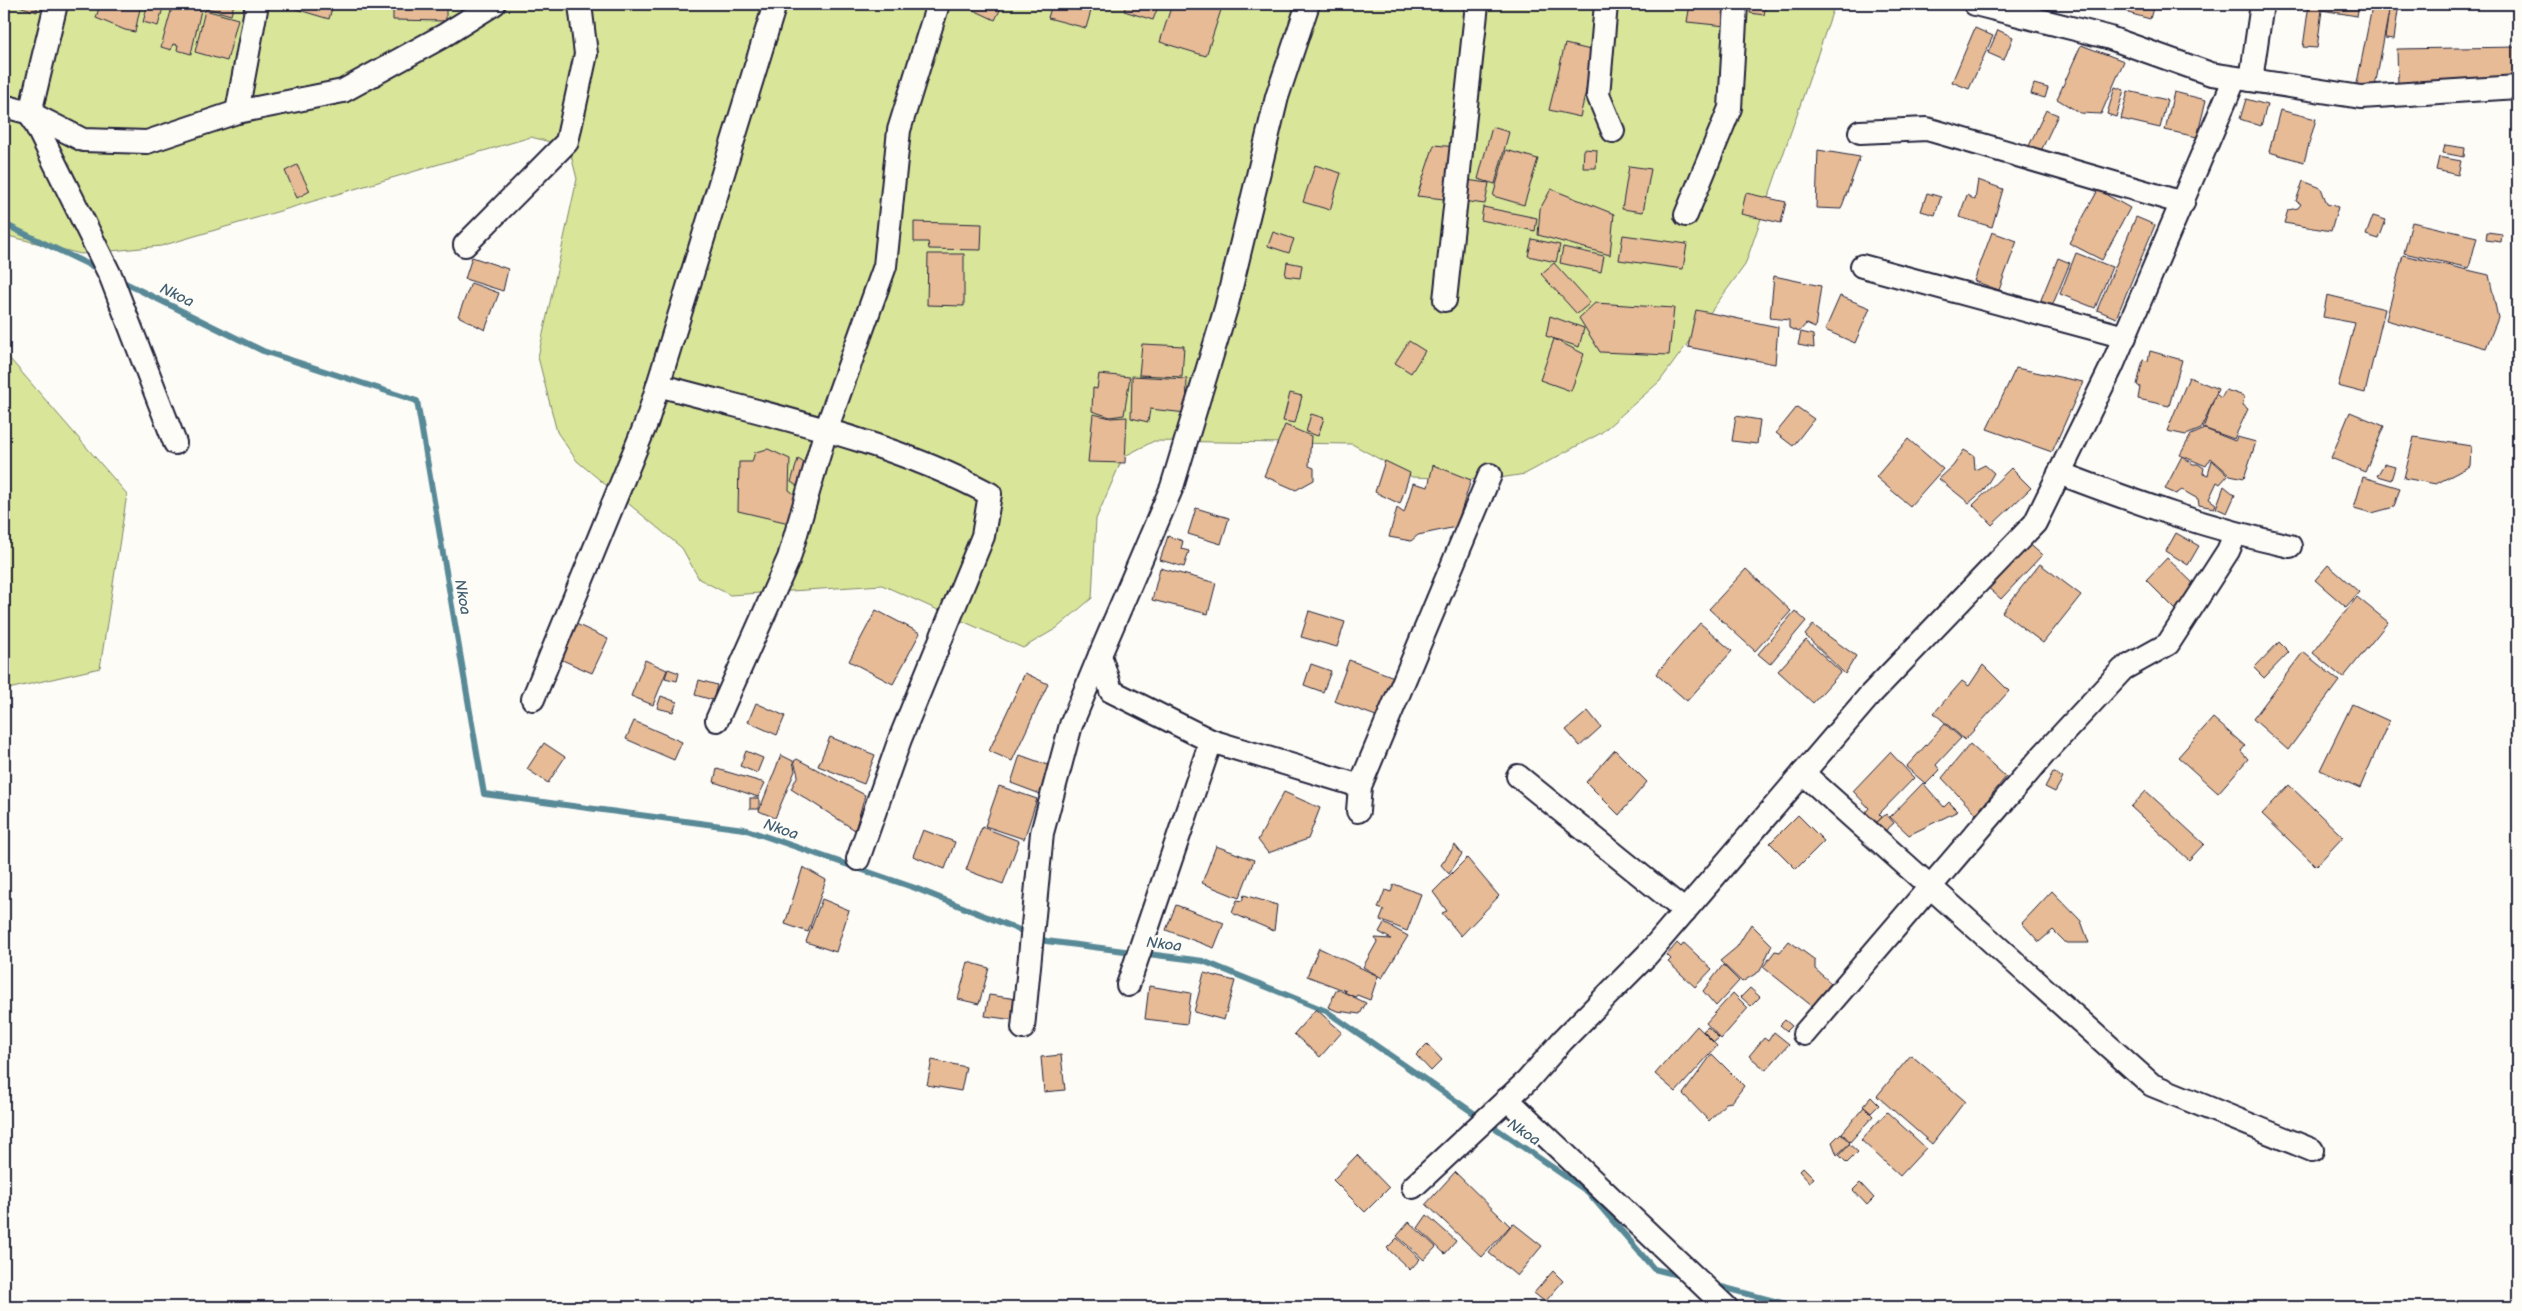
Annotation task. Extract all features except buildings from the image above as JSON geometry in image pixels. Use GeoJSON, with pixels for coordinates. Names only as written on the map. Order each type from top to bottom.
{"type":"FeatureCollection","features":[{"type":"Feature","properties":{"kind":"street"},"geometry":{"type":"LineString","coordinates":[[56,4],[30,113],[111,277],[175,443]]}},
{"type":"Feature","properties":{"kind":"street"},"geometry":{"type":"LineString","coordinates":[[237,112],[257,4]]}},
{"type":"Feature","properties":{"kind":"street"},"geometry":{"type":"LineString","coordinates":[[4,106],[30,113],[83,140],[147,142],[237,112],[343,91],[443,36],[494,4]]}},
{"type":"Feature","properties":{"kind":"street"},"geometry":{"type":"LineString","coordinates":[[465,245],[567,142],[586,54],[580,4]]}},
{"type":"Feature","properties":{"kind":"street"},"geometry":{"type":"LineString","coordinates":[[533,699],[647,422],[775,4]]}},
{"type":"Feature","properties":{"kind":"street"},"geometry":{"type":"LineString","coordinates":[[717,720],[789,558],[826,430],[885,266],[899,130],[938,4]]}},
{"type":"Feature","properties":{"kind":"street"},"geometry":{"type":"LineString","coordinates":[[1023,1028],[1042,833],[1071,725],[1172,487],[1226,308],[1277,97],[1308,4]]}},
{"type":"Feature","properties":{"kind":"street"},"geometry":{"type":"LineString","coordinates":[[1445,300],[1477,4]]}},
{"type":"Feature","properties":{"kind":"street"},"geometry":{"type":"LineString","coordinates":[[1606,4],[1598,95],[1613,131]]}},
{"type":"Feature","properties":{"kind":"street"},"geometry":{"type":"LineString","coordinates":[[1686,215],[1730,108],[1736,4]]}},
{"type":"Feature","properties":{"kind":"street"},"geometry":{"type":"LineString","coordinates":[[1975,4],[2107,37],[2211,74],[2243,79],[2361,96],[2518,87]]}},
{"type":"Feature","properties":{"kind":"street"},"geometry":{"type":"LineString","coordinates":[[1413,1187],[1508,1099],[1647,955],[1870,695],[2035,523],[2125,337],[2183,203],[2243,79],[2262,4]]}},
{"type":"Feature","properties":{"kind":"street"},"geometry":{"type":"LineString","coordinates":[[1860,132],[1927,130],[2183,203]]}},
{"type":"Feature","properties":{"kind":"street"},"geometry":{"type":"LineString","coordinates":[[1862,266],[2125,337]]}},
{"type":"Feature","properties":{"kind":"street"},"geometry":{"type":"LineString","coordinates":[[658,385],[826,430],[951,472],[990,494],[983,536],[900,739],[858,859]]}},
{"type":"Feature","properties":{"kind":"street"},"geometry":{"type":"LineString","coordinates":[[2059,473],[2152,508],[2236,535],[2290,546]]}},
{"type":"Feature","properties":{"kind":"street"},"geometry":{"type":"LineString","coordinates":[[1358,811],[1360,786],[1490,475]]}},
{"type":"Feature","properties":{"kind":"street"},"geometry":{"type":"LineString","coordinates":[[1804,1034],[2044,754],[2123,669],[2168,644],[2236,535]]}},
{"type":"Feature","properties":{"kind":"street"},"geometry":{"type":"LineString","coordinates":[[1100,655],[1111,691],[1211,741],[1360,786]]}},
{"type":"Feature","properties":{"kind":"street"},"geometry":{"type":"LineString","coordinates":[[1128,985],[1211,741]]}},
{"type":"Feature","properties":{"kind":"street"},"geometry":{"type":"LineString","coordinates":[[1804,772],[2152,1085],[2312,1150]]}},
{"type":"Feature","properties":{"kind":"street"},"geometry":{"type":"LineString","coordinates":[[1518,776],[1685,911]]}},
{"type":"Feature","properties":{"kind":"street"},"geometry":{"type":"LineString","coordinates":[[1508,1099],[1726,1307]]}},
{"type":"Feature","properties":{"kind":"green space"},"geometry":{"type":"Polygon","coordinates":[[[4,4],[1835,4],[1745,265],[1660,381],[1601,433],[1525,474],[1487,480],[1412,477],[1352,444],[1154,441],[1123,457],[1096,519],[1092,598],[1057,628],[1023,648],[882,585],[730,595],[699,579],[682,548],[577,461],[557,432],[538,357],[577,179],[569,147],[531,137],[161,246],[81,254],[4,235],[4,4]]]}},
{"type":"Feature","properties":{"kind":"green space"},"geometry":{"type":"Polygon","coordinates":[[[4,352],[127,494],[100,668],[4,690],[4,352]]]}},
{"type":"Feature","properties":{"kind":"waterway","name":"Nkoa"},"geometry":{"type":"LineString","coordinates":[[4,224],[100,270]]}},
{"type":"Feature","properties":{"kind":"waterway","name":"Nkoa"},"geometry":{"type":"LineString","coordinates":[[117,279],[263,351],[417,401],[484,794],[744,829],[915,888],[1027,933]]}},
{"type":"Feature","properties":{"kind":"waterway","name":"Nkoa"},"geometry":{"type":"LineString","coordinates":[[1037,937],[1046,941],[1203,961],[1326,1011],[1588,1192],[1654,1269],[1682,1276]]}},
{"type":"Feature","properties":{"kind":"waterway","name":"Nkoa"},"geometry":{"type":"LineString","coordinates":[[1714,1285],[1797,1307]]}}]}
